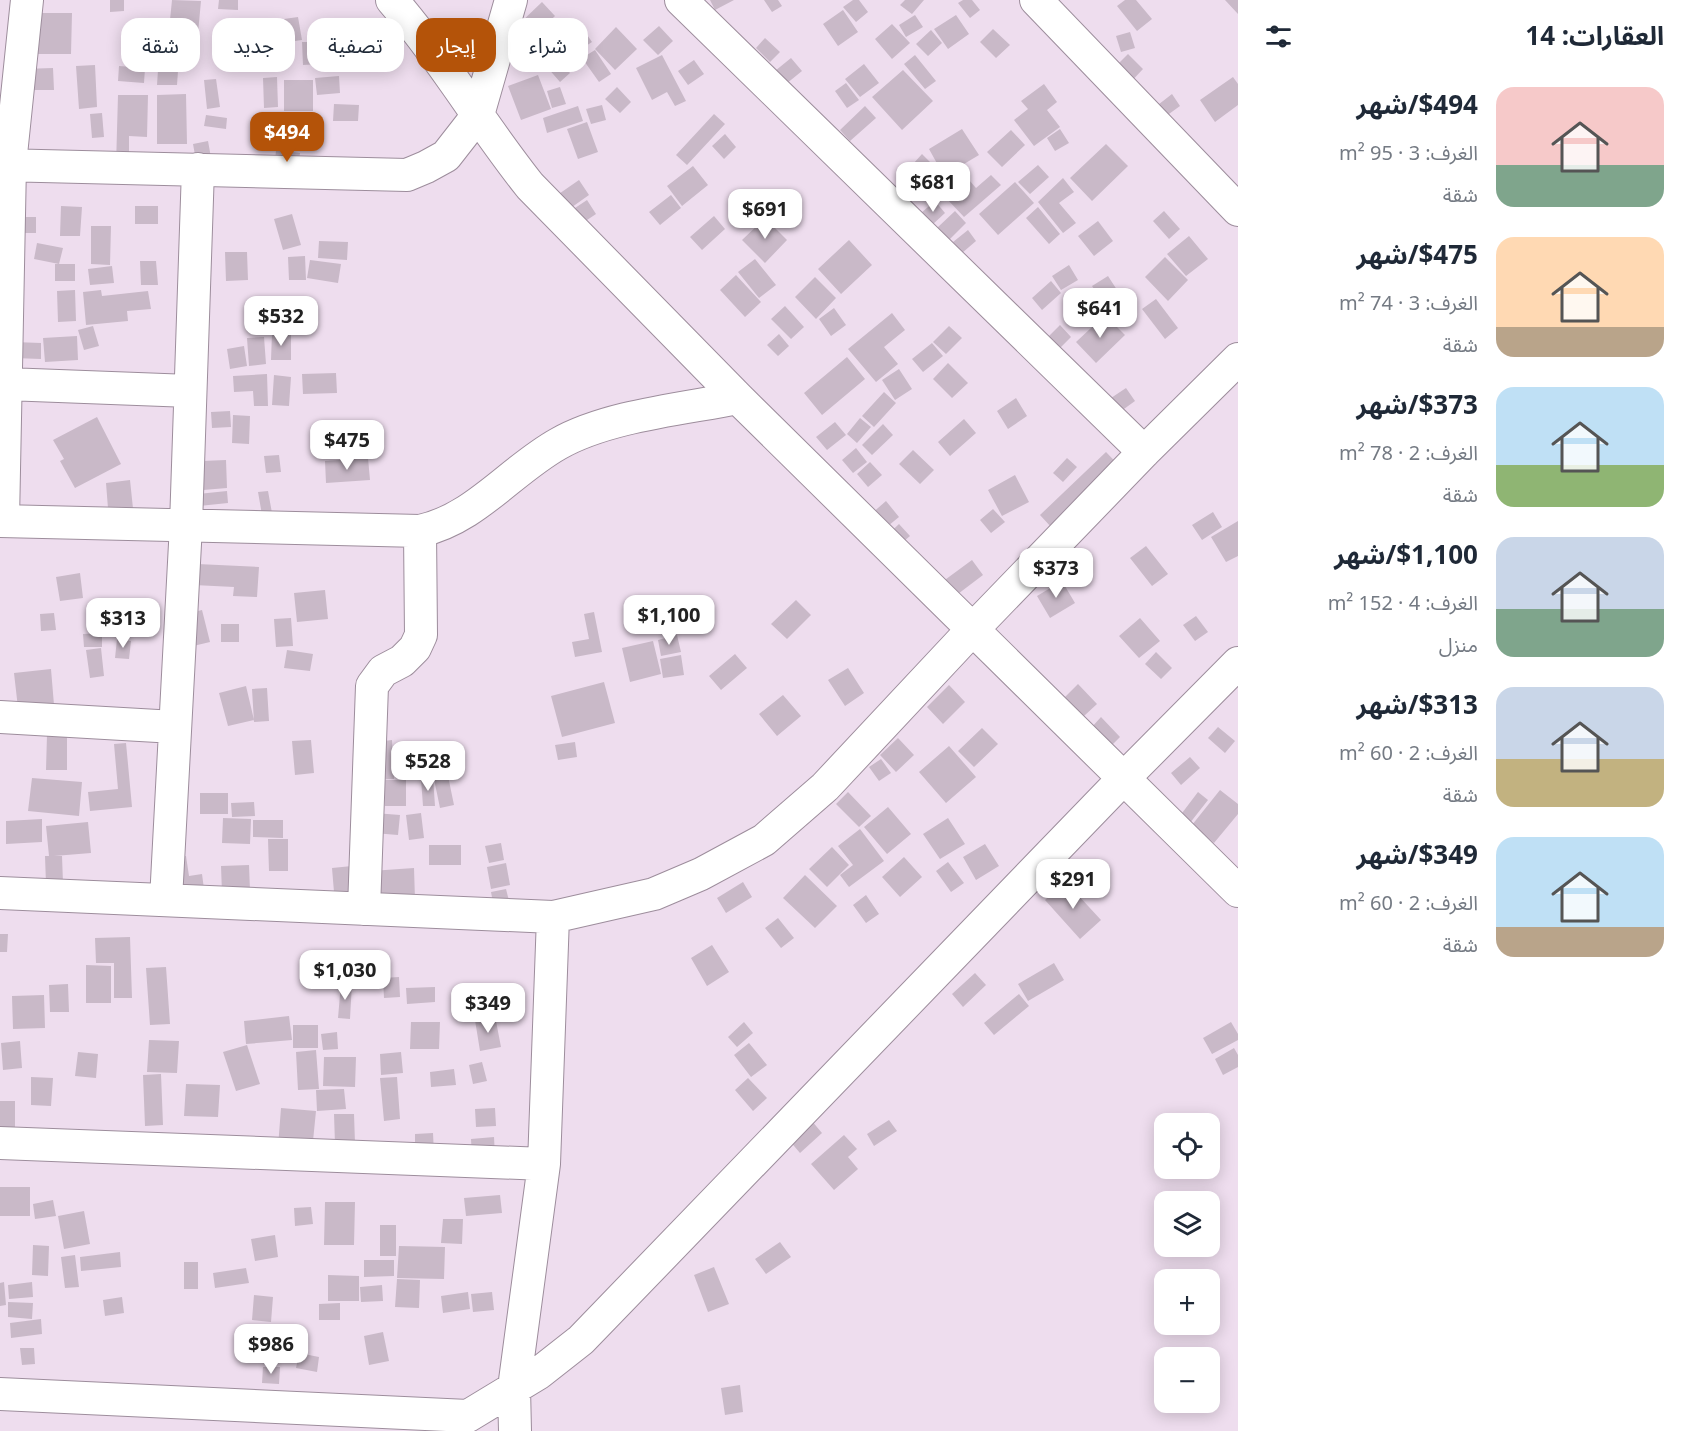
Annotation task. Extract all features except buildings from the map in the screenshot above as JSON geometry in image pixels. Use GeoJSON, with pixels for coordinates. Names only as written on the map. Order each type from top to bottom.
{"type":"FeatureCollection","features":[{"type":"Feature","properties":{"kind":"street"},"geometry":{"type":"LineString","coordinates":[[27,0],[5,164],[6,384],[1,521],[420,531],[439,527],[463,514],[557,444],[587,430],[625,420],[738,398]]}},
{"type":"Feature","properties":{"kind":"street"},"geometry":{"type":"LineString","coordinates":[[392,0],[417,29],[506,157],[530,186],[738,398],[1238,891]]}},
{"type":"Feature","properties":{"kind":"street"},"geometry":{"type":"LineString","coordinates":[[5,164],[407,175],[446,156],[478,116],[511,0]]}},
{"type":"Feature","properties":{"kind":"street"},"geometry":{"type":"LineString","coordinates":[[681,0],[1144,452]]}},
{"type":"Feature","properties":{"kind":"street"},"geometry":{"type":"LineString","coordinates":[[1036,0],[1238,210]]}},
{"type":"Feature","properties":{"kind":"street"},"geometry":{"type":"LineString","coordinates":[[166,900],[186,525],[198,169]]}},
{"type":"Feature","properties":{"kind":"street"},"geometry":{"type":"LineString","coordinates":[[0,893],[553,917],[654,894],[701,874],[764,840],[825,787],[972,630],[1144,452],[1238,359]]}},
{"type":"Feature","properties":{"kind":"street"},"geometry":{"type":"LineString","coordinates":[[6,384],[190,391]]}},
{"type":"Feature","properties":{"kind":"street"},"geometry":{"type":"LineString","coordinates":[[364,909],[372,686],[383,671],[402,661],[415,648],[421,635],[420,531]]}},
{"type":"Feature","properties":{"kind":"street"},"geometry":{"type":"LineString","coordinates":[[0,1394],[468,1416],[539,1373],[581,1340],[1238,663]]}},
{"type":"Feature","properties":{"kind":"street"},"geometry":{"type":"LineString","coordinates":[[0,717],[175,727]]}},
{"type":"Feature","properties":{"kind":"street"},"geometry":{"type":"LineString","coordinates":[[515,1431],[514,1388],[544,1164],[553,917]]}},
{"type":"Feature","properties":{"kind":"street"},"geometry":{"type":"LineString","coordinates":[[0,1143],[544,1164]]}}]}
